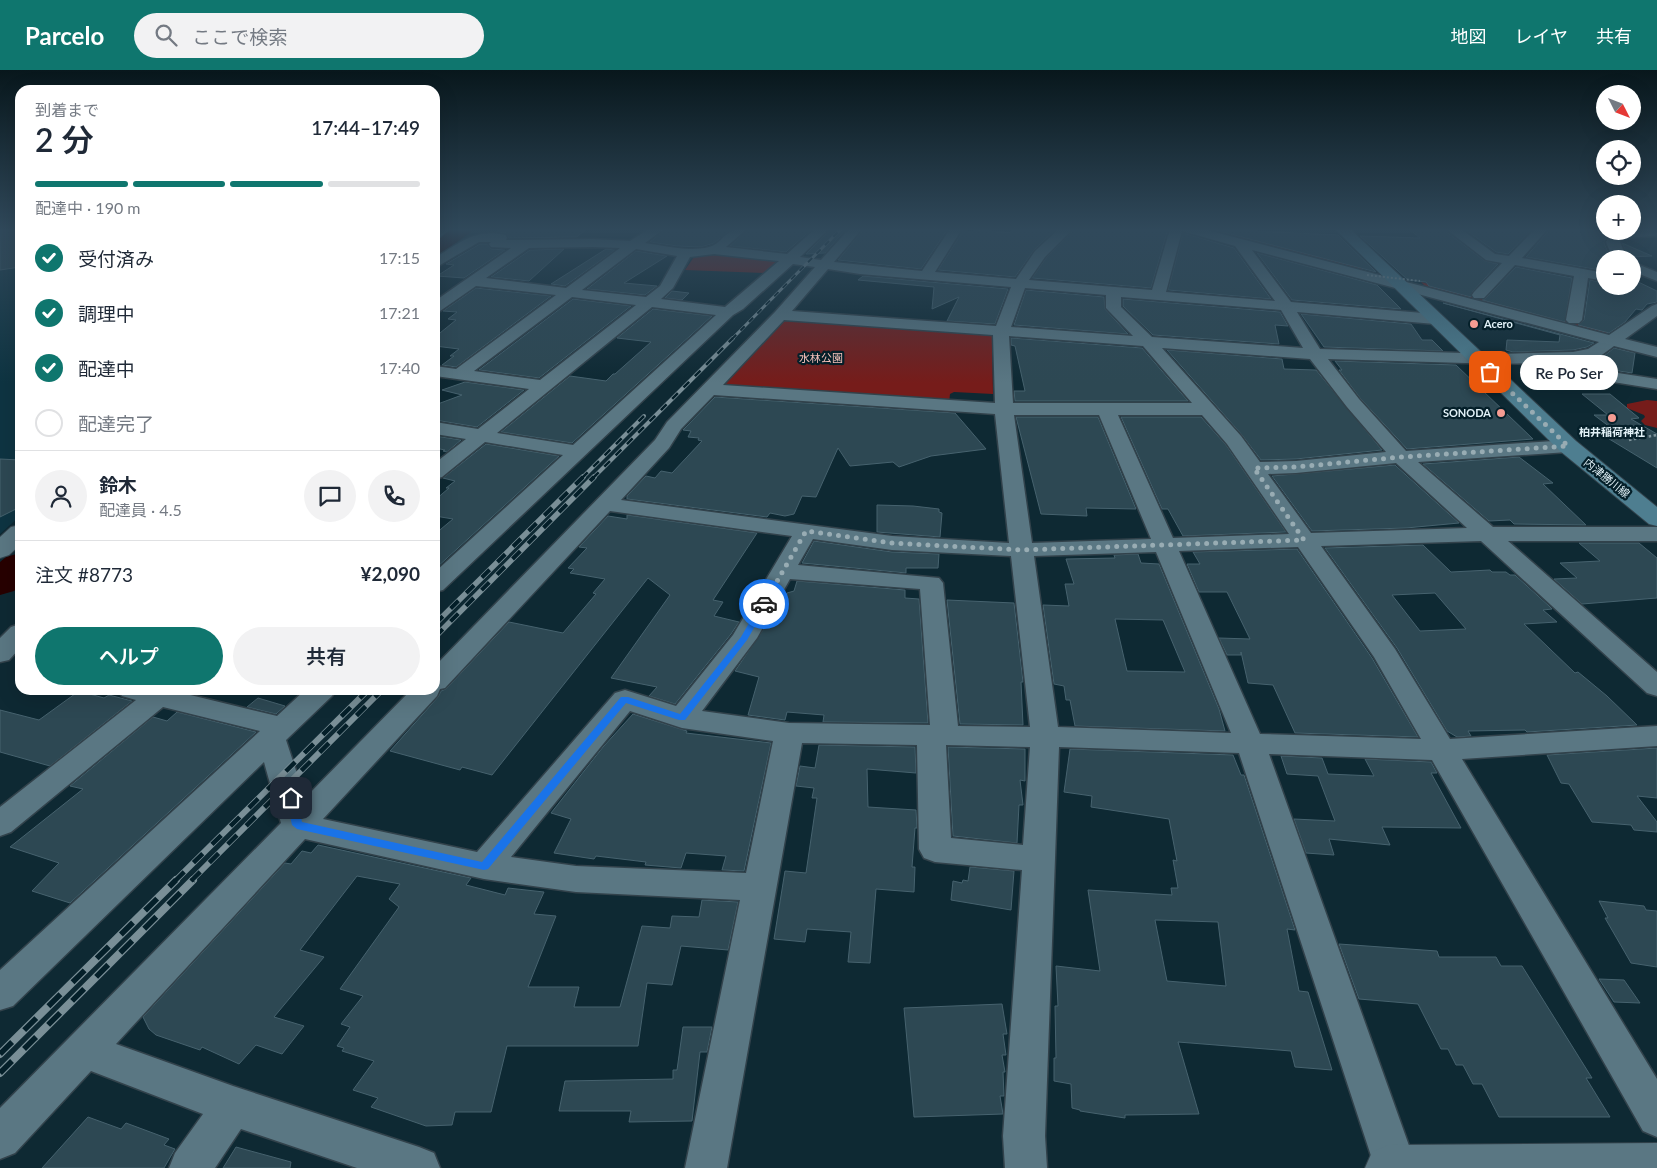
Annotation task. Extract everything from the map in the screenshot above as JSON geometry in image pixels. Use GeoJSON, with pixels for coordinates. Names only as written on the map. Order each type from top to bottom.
{"type":"FeatureCollection","features":[{"type":"Feature","properties":{"kind":"main road","name":"内津勝川線"},"geometry":{"type":"LineString","coordinates":[[1396,280],[1568,446],[1657,519]]}},
{"type":"Feature","properties":{"kind":"street"},"geometry":{"type":"LineString","coordinates":[[460,374],[587,280]]}},
{"type":"Feature","properties":{"kind":"street"},"geometry":{"type":"LineString","coordinates":[[440,470],[648,303],[666,288],[670,280]]}},
{"type":"Feature","properties":{"kind":"street"},"geometry":{"type":"LineString","coordinates":[[440,580],[728,312],[738,306],[767,280]]}},
{"type":"Feature","properties":{"kind":"street"},"geometry":{"type":"LineString","coordinates":[[440,677],[662,444],[674,426],[780,315],[810,280]]}},
{"type":"Feature","properties":{"kind":"street"},"geometry":{"type":"LineString","coordinates":[[975,280],[1435,319]]}},
{"type":"Feature","properties":{"kind":"street"},"geometry":{"type":"LineString","coordinates":[[1022,280],[1001,333],[1004,408],[1045,737],[1024,1136],[1026,1168]]}},
{"type":"Feature","properties":{"kind":"street"},"geometry":{"type":"LineString","coordinates":[[1158,295],[1162,280]]}},
{"type":"Feature","properties":{"kind":"street"},"geometry":{"type":"LineString","coordinates":[[1267,280],[1286,306],[1315,354],[1353,403],[1401,457],[1484,534],[1657,687]]}},
{"type":"Feature","properties":{"kind":"street"},"geometry":{"type":"LineString","coordinates":[[1383,280],[1618,336],[1657,341]]}},
{"type":"Feature","properties":{"kind":"street"},"geometry":{"type":"LineString","coordinates":[[1420,280],[1574,320],[1657,352]]}},
{"type":"Feature","properties":{"kind":"street"},"geometry":{"type":"LineString","coordinates":[[1479,295],[1493,280]]}},
{"type":"Feature","properties":{"kind":"street"},"geometry":{"type":"LineString","coordinates":[[1574,320],[1581,280]]}},
{"type":"Feature","properties":{"kind":"street"},"geometry":{"type":"LineString","coordinates":[[440,305],[474,281],[728,312]]}},
{"type":"Feature","properties":{"kind":"street"},"geometry":{"type":"LineString","coordinates":[[1641,282],[1657,283]]}},
{"type":"Feature","properties":{"kind":"street"},"geometry":{"type":"LineString","coordinates":[[1113,292],[1114,308],[1149,342],[1208,409],[1254,468],[1386,655],[1657,1117]]}},
{"type":"Feature","properties":{"kind":"street"},"geometry":{"type":"LineString","coordinates":[[780,315],[1001,333],[1315,354],[1478,360],[1573,357],[1593,353],[1657,309]]}},
{"type":"Feature","properties":{"kind":"street"},"geometry":{"type":"LineString","coordinates":[[1573,357],[1600,375],[1657,384]]}},
{"type":"Feature","properties":{"kind":"street"},"geometry":{"type":"LineString","coordinates":[[440,372],[543,386]]}},
{"type":"Feature","properties":{"kind":"street"},"geometry":{"type":"LineString","coordinates":[[710,389],[1004,408],[1208,409]]}},
{"type":"Feature","properties":{"kind":"street"},"geometry":{"type":"LineString","coordinates":[[1106,409],[1250,743],[1396,1168]]}},
{"type":"Feature","properties":{"kind":"street"},"geometry":{"type":"LineString","coordinates":[[440,429],[578,452]]}},
{"type":"Feature","properties":{"kind":"street"},"geometry":{"type":"LineString","coordinates":[[1254,468],[1296,467],[1401,457],[1568,446]]}},
{"type":"Feature","properties":{"kind":"street"},"geometry":{"type":"LineString","coordinates":[[606,504],[892,543],[1021,550],[1484,534],[1657,534]]}},
{"type":"Feature","properties":{"kind":"street"},"geometry":{"type":"LineString","coordinates":[[682,718],[744,638],[806,531]]}},
{"type":"Feature","properties":{"kind":"street"},"geometry":{"type":"LineString","coordinates":[[0,550],[15,536]]}},
{"type":"Feature","properties":{"kind":"street"},"geometry":{"type":"LineString","coordinates":[[783,571],[931,583],[938,735],[934,849],[1039,859]]}},
{"type":"Feature","properties":{"kind":"street"},"geometry":{"type":"LineString","coordinates":[[5,655],[15,640]]}},
{"type":"Feature","properties":{"kind":"street"},"geometry":{"type":"LineString","coordinates":[[0,824],[149,695]]}},
{"type":"Feature","properties":{"kind":"street"},"geometry":{"type":"LineString","coordinates":[[161,695],[277,732]]}},
{"type":"Feature","properties":{"kind":"street"},"geometry":{"type":"LineString","coordinates":[[0,994],[317,695]]}},
{"type":"Feature","properties":{"kind":"street"},"geometry":{"type":"LineString","coordinates":[[0,1138],[422,695]]}},
{"type":"Feature","properties":{"kind":"street"},"geometry":{"type":"LineString","coordinates":[[484,866],[625,699],[682,718],[789,733],[1045,737],[1443,750],[1657,736]]}},
{"type":"Feature","properties":{"kind":"street"},"geometry":{"type":"LineString","coordinates":[[277,732],[282,775],[287,784],[297,825]]}},
{"type":"Feature","properties":{"kind":"street"},"geometry":{"type":"LineString","coordinates":[[706,1168],[789,733]]}},
{"type":"Feature","properties":{"kind":"street"},"geometry":{"type":"LineString","coordinates":[[297,825],[484,866],[576,879],[761,887]]}},
{"type":"Feature","properties":{"kind":"street"},"geometry":{"type":"LineString","coordinates":[[84,1050],[233,1106],[419,1168]]}},
{"type":"Feature","properties":{"kind":"street"},"geometry":{"type":"LineString","coordinates":[[190,1168],[233,1106]]}},
{"type":"Feature","properties":{"kind":"street"},"geometry":{"type":"LineString","coordinates":[[1388,1168],[1657,1166]]}},
{"type":"Feature","properties":{"kind":"path"},"geometry":{"type":"LineString","coordinates":[[1413,280],[1420,281]]}},
{"type":"Feature","properties":{"kind":"path"},"geometry":{"type":"LineString","coordinates":[[1629,440],[1657,436]]}},
{"type":"Feature","properties":{"kind":"shaded area"},"geometry":{"type":"Polygon","coordinates":[[[0,280],[15,280],[15,520],[0,534],[0,280]]]}},
{"type":"Feature","properties":{"kind":"green space"},"geometry":{"type":"Polygon","coordinates":[[[1421,282],[1611,331],[1604,335],[1428,289],[1421,282]]]}},
{"type":"Feature","properties":{"kind":"green space","name":"水林公園"},"geometry":{"type":"Polygon","coordinates":[[[786,319],[987,334],[992,336],[993,394],[954,392],[950,394],[949,403],[723,387],[720,384],[780,321],[786,319]]]}},
{"type":"Feature","properties":{"kind":"green space"},"geometry":{"type":"Polygon","coordinates":[[[1647,400],[1657,401],[1657,428],[1645,425],[1641,421],[1645,417],[1644,415],[1627,408],[1627,404],[1647,400]]]}},
{"type":"Feature","properties":{"kind":"building"},"geometry":{"type":"Polygon","coordinates":[[[557,280],[573,280],[565,286],[551,284],[557,280]]]}},
{"type":"Feature","properties":{"kind":"building"},"geometry":{"type":"Polygon","coordinates":[[[598,280],[628,280],[624,283],[657,286],[645,295],[587,289],[598,280]]]}},
{"type":"Feature","properties":{"kind":"building"},"geometry":{"type":"Polygon","coordinates":[[[861,280],[910,280],[1008,289],[995,324],[947,321],[959,297],[932,309],[934,287],[861,280]]]}},
{"type":"Feature","properties":{"kind":"building"},"geometry":{"type":"Polygon","coordinates":[[[1059,280],[1153,280],[1151,288],[1059,280]]]}},
{"type":"Feature","properties":{"kind":"building"},"geometry":{"type":"Polygon","coordinates":[[[1171,280],[1257,280],[1271,299],[1168,290],[1171,280]]]}},
{"type":"Feature","properties":{"kind":"building"},"geometry":{"type":"Polygon","coordinates":[[[1277,280],[1359,280],[1377,285],[1401,309],[1292,300],[1277,280]]]}},
{"type":"Feature","properties":{"kind":"building"},"geometry":{"type":"Polygon","coordinates":[[[1410,280],[1483,280],[1473,291],[1471,297],[1429,286],[1426,282],[1410,280]]]}},
{"type":"Feature","properties":{"kind":"building"},"geometry":{"type":"Polygon","coordinates":[[[1503,280],[1572,280],[1565,322],[1482,300],[1503,280]]]}},
{"type":"Feature","properties":{"kind":"building"},"geometry":{"type":"Polygon","coordinates":[[[1591,280],[1596,281],[1596,295],[1641,295],[1641,283],[1657,291],[1657,302],[1647,304],[1642,310],[1636,309],[1625,322],[1609,333],[1578,325],[1584,320],[1591,280]]]}},
{"type":"Feature","properties":{"kind":"building"},"geometry":{"type":"Polygon","coordinates":[[[476,288],[551,296],[456,367],[442,365],[454,356],[450,356],[459,349],[440,347],[440,333],[456,320],[448,319],[457,312],[443,311],[476,288]]]}},
{"type":"Feature","properties":{"kind":"building"},"geometry":{"type":"Polygon","coordinates":[[[1026,290],[1104,297],[1105,309],[1128,334],[1014,325],[1026,290]]]}},
{"type":"Feature","properties":{"kind":"building"},"geometry":{"type":"Polygon","coordinates":[[[672,291],[689,293],[682,300],[665,298],[672,291]]]}},
{"type":"Feature","properties":{"kind":"building"},"geometry":{"type":"Polygon","coordinates":[[[573,299],[631,306],[539,378],[479,370],[573,299]]]}},
{"type":"Feature","properties":{"kind":"building"},"geometry":{"type":"Polygon","coordinates":[[[1123,299],[1280,312],[1288,326],[1275,325],[1279,344],[1153,335],[1123,306],[1123,299]]]}},
{"type":"Feature","properties":{"kind":"building"},"geometry":{"type":"Polygon","coordinates":[[[1443,303],[1594,343],[1587,347],[1573,350],[1513,352],[1506,350],[1507,340],[1559,342],[1560,335],[1443,303]]]}},
{"type":"Feature","properties":{"kind":"building"},"geometry":{"type":"Polygon","coordinates":[[[653,309],[712,316],[572,443],[501,432],[570,376],[606,381],[615,374],[651,342],[617,338],[653,309]]]}},
{"type":"Feature","properties":{"kind":"building"},"geometry":{"type":"Polygon","coordinates":[[[1301,314],[1411,324],[1422,340],[1432,340],[1443,351],[1324,347],[1301,314]]]}},
{"type":"Feature","properties":{"kind":"building"},"geometry":{"type":"Polygon","coordinates":[[[1011,338],[1142,348],[1188,401],[1015,401],[1014,391],[1025,391],[1015,346],[1011,345],[1011,338]]]}},
{"type":"Feature","properties":{"kind":"building"},"geometry":{"type":"Polygon","coordinates":[[[1614,348],[1635,353],[1632,373],[1606,369],[1592,360],[1600,359],[1614,348]]]}},
{"type":"Feature","properties":{"kind":"building"},"geometry":{"type":"Polygon","coordinates":[[[1167,350],[1282,359],[1284,369],[1316,370],[1382,450],[1296,459],[1261,460],[1242,435],[1167,350]]]}},
{"type":"Feature","properties":{"kind":"building"},"geometry":{"type":"Polygon","coordinates":[[[1335,361],[1456,365],[1533,439],[1407,449],[1360,398],[1339,370],[1342,370],[1335,361]]]}},
{"type":"Feature","properties":{"kind":"building"},"geometry":{"type":"Polygon","coordinates":[[[465,382],[524,390],[477,427],[440,421],[440,403],[462,395],[442,390],[465,382]]]}},
{"type":"Feature","properties":{"kind":"building"},"geometry":{"type":"Polygon","coordinates":[[[1582,394],[1610,394],[1639,418],[1631,419],[1657,434],[1657,468],[1601,434],[1618,433],[1594,415],[1608,415],[1582,394]]]}},
{"type":"Feature","properties":{"kind":"building"},"geometry":{"type":"Polygon","coordinates":[[[715,397],[955,413],[986,449],[931,456],[899,467],[893,462],[850,466],[838,448],[816,497],[802,496],[794,514],[785,516],[770,513],[767,517],[627,499],[627,496],[646,476],[655,478],[661,471],[672,473],[702,441],[698,440],[699,438],[688,437],[691,431],[683,430],[715,397]]]}},
{"type":"Feature","properties":{"kind":"building"},"geometry":{"type":"Polygon","coordinates":[[[1016,417],[1098,417],[1136,509],[1086,508],[1087,516],[1041,514],[1016,417]]]}},
{"type":"Feature","properties":{"kind":"building"},"geometry":{"type":"Polygon","coordinates":[[[1121,417],[1201,417],[1226,445],[1286,532],[1183,536],[1168,509],[1162,509],[1121,417]]]}},
{"type":"Feature","properties":{"kind":"building"},"geometry":{"type":"Polygon","coordinates":[[[440,437],[461,440],[447,452],[443,451],[445,450],[440,449],[440,437]]]}},
{"type":"Feature","properties":{"kind":"building"},"geometry":{"type":"Polygon","coordinates":[[[486,444],[559,456],[440,564],[440,530],[453,519],[440,517],[440,496],[455,481],[443,478],[486,444]]]}},
{"type":"Feature","properties":{"kind":"building"},"geometry":{"type":"Polygon","coordinates":[[[1519,457],[1553,483],[1543,484],[1586,525],[1514,524],[1510,520],[1489,521],[1423,464],[1519,457]]]}},
{"type":"Feature","properties":{"kind":"building"},"geometry":{"type":"Polygon","coordinates":[[[0,459],[15,460],[15,510],[0,517],[0,459]]]}},
{"type":"Feature","properties":{"kind":"building"},"geometry":{"type":"Polygon","coordinates":[[[1395,465],[1459,523],[1406,528],[1312,531],[1272,476],[1395,465]]]}},
{"type":"Feature","properties":{"kind":"building"},"geometry":{"type":"Polygon","coordinates":[[[877,505],[939,509],[939,512],[942,513],[940,537],[877,532],[877,505]]]}},
{"type":"Feature","properties":{"kind":"building"},"geometry":{"type":"Polygon","coordinates":[[[627,515],[757,533],[713,600],[723,602],[714,616],[739,622],[675,704],[649,696],[657,687],[611,678],[670,595],[648,578],[492,775],[462,767],[460,770],[390,751],[440,695],[441,691],[446,689],[509,622],[563,633],[596,594],[593,593],[605,579],[570,573],[574,569],[568,568],[587,548],[579,547],[608,516],[627,519],[627,515]]]}},
{"type":"Feature","properties":{"kind":"building"},"geometry":{"type":"Polygon","coordinates":[[[814,541],[892,552],[939,554],[938,568],[906,568],[906,573],[802,563],[814,541]]]}},
{"type":"Feature","properties":{"kind":"building"},"geometry":{"type":"Polygon","coordinates":[[[1579,543],[1639,543],[1657,558],[1657,598],[1582,604],[1554,579],[1577,578],[1560,563],[1600,561],[1579,543]]]}},
{"type":"Feature","properties":{"kind":"building"},"geometry":{"type":"Polygon","coordinates":[[[1423,545],[1451,572],[1490,570],[1492,572],[1506,572],[1510,575],[1515,575],[1552,609],[1543,610],[1557,622],[1524,624],[1575,673],[1578,672],[1607,696],[1637,725],[1527,732],[1525,730],[1468,731],[1471,736],[1457,737],[1447,731],[1397,648],[1325,548],[1423,545]],[[1435,593],[1392,595],[1420,631],[1466,629],[1435,593]]]}},
{"type":"Feature","properties":{"kind":"building"},"geometry":{"type":"Polygon","coordinates":[[[1297,549],[1372,658],[1418,737],[1295,733],[1273,685],[1248,683],[1241,652],[1241,655],[1227,655],[1219,638],[1250,639],[1227,592],[1199,592],[1187,564],[1200,564],[1193,552],[1297,549]]]}},
{"type":"Feature","properties":{"kind":"building"},"geometry":{"type":"Polygon","coordinates":[[[1138,554],[1141,563],[1159,564],[1219,709],[1225,731],[1075,726],[1070,700],[1066,700],[1064,686],[1054,684],[1043,605],[1069,606],[1065,584],[1074,584],[1066,559],[1115,558],[1114,555],[1138,554]],[[1115,619],[1127,671],[1185,672],[1163,620],[1115,619]]]}},
{"type":"Feature","properties":{"kind":"building"},"geometry":{"type":"Polygon","coordinates":[[[797,581],[905,590],[905,598],[919,599],[928,723],[823,722],[824,715],[787,712],[785,720],[748,715],[759,677],[735,671],[765,627],[770,628],[785,601],[787,593],[794,591],[797,581]]]}},
{"type":"Feature","properties":{"kind":"building"},"geometry":{"type":"Polygon","coordinates":[[[947,600],[1014,603],[1023,682],[1021,682],[1023,725],[960,724],[947,600]]]}},
{"type":"Feature","properties":{"kind":"building"},"geometry":{"type":"Polygon","coordinates":[[[73,695],[93,695],[104,698],[109,695],[132,701],[50,766],[0,752],[0,710],[39,720],[73,695]]]}},
{"type":"Feature","properties":{"kind":"building"},"geometry":{"type":"Polygon","coordinates":[[[258,698],[285,706],[276,714],[247,707],[258,698]]]}},
{"type":"Feature","properties":{"kind":"building"},"geometry":{"type":"Polygon","coordinates":[[[177,712],[256,732],[70,903],[32,891],[59,863],[10,847],[83,789],[70,786],[153,717],[167,721],[177,712]]]}},
{"type":"Feature","properties":{"kind":"building"},"geometry":{"type":"Polygon","coordinates":[[[633,714],[687,731],[686,733],[771,743],[744,871],[722,870],[726,856],[686,853],[681,868],[645,865],[646,862],[596,856],[594,859],[554,853],[571,819],[551,813],[603,747],[633,714]]]}},
{"type":"Feature","properties":{"kind":"building"},"geometry":{"type":"Polygon","coordinates":[[[819,745],[915,747],[916,773],[867,769],[868,807],[916,810],[917,828],[915,828],[912,867],[915,867],[914,892],[876,889],[870,963],[848,962],[851,932],[807,929],[805,942],[774,939],[785,871],[806,873],[817,798],[812,798],[814,788],[796,786],[800,766],[815,768],[819,745]]]}},
{"type":"Feature","properties":{"kind":"building"},"geometry":{"type":"Polygon","coordinates":[[[948,747],[1025,749],[1025,781],[1020,780],[1023,805],[1019,805],[1017,843],[953,836],[948,747]]]}},
{"type":"Feature","properties":{"kind":"building"},"geometry":{"type":"Polygon","coordinates":[[[1657,748],[1657,798],[1637,796],[1657,822],[1657,832],[1634,830],[1631,825],[1592,822],[1569,784],[1561,783],[1547,755],[1657,748]]]}},
{"type":"Feature","properties":{"kind":"building"},"geometry":{"type":"Polygon","coordinates":[[[1070,749],[1233,755],[1241,775],[1244,775],[1295,930],[1287,929],[1299,991],[1308,992],[1332,1070],[1295,1067],[1291,1051],[1178,1042],[1199,1114],[1125,1115],[1125,1118],[1072,1108],[1071,1084],[1054,1081],[1054,1058],[1056,1058],[1055,1006],[1058,1006],[1056,966],[1100,971],[1088,890],[1172,895],[1171,888],[1178,888],[1173,860],[1177,861],[1169,819],[1091,807],[1092,796],[1064,792],[1070,749]],[[1155,920],[1167,981],[1226,986],[1218,922],[1155,920]]]}},
{"type":"Feature","properties":{"kind":"building"},"geometry":{"type":"Polygon","coordinates":[[[1281,756],[1322,758],[1328,774],[1374,776],[1365,759],[1431,762],[1437,773],[1431,773],[1461,828],[1382,827],[1390,845],[1329,839],[1334,855],[1306,853],[1294,819],[1335,821],[1318,776],[1287,774],[1281,756]]]}},
{"type":"Feature","properties":{"kind":"building"},"geometry":{"type":"Polygon","coordinates":[[[318,845],[471,878],[466,885],[505,895],[508,888],[544,892],[534,914],[556,916],[528,987],[579,987],[574,1007],[620,1007],[642,926],[670,928],[672,916],[699,917],[702,900],[738,902],[728,950],[681,946],[672,985],[647,983],[638,1046],[507,1046],[491,1112],[455,1112],[452,1125],[426,1126],[371,1107],[378,1098],[353,1090],[374,1061],[342,1051],[344,1048],[337,1046],[350,1027],[341,1024],[363,996],[340,989],[399,907],[389,899],[400,884],[357,876],[300,950],[324,957],[274,1017],[304,1026],[282,1054],[256,1045],[239,1064],[202,1047],[200,1050],[156,1035],[149,1029],[143,1017],[285,863],[291,864],[302,851],[311,853],[318,845]]]}},
{"type":"Feature","properties":{"kind":"building"},"geometry":{"type":"Polygon","coordinates":[[[970,867],[1014,871],[1011,910],[951,900],[953,881],[962,883],[963,880],[968,881],[970,867]]]}},
{"type":"Feature","properties":{"kind":"building"},"geometry":{"type":"Polygon","coordinates":[[[1599,901],[1644,906],[1646,910],[1657,911],[1657,967],[1631,963],[1605,918],[1608,918],[1599,901]]]}},
{"type":"Feature","properties":{"kind":"building"},"geometry":{"type":"Polygon","coordinates":[[[1339,944],[1437,951],[1439,957],[1496,957],[1501,966],[1522,966],[1592,1078],[1586,1078],[1610,1117],[1499,1117],[1482,1084],[1473,1084],[1463,1065],[1456,1065],[1448,1049],[1441,1049],[1418,1004],[1359,999],[1339,944]]]}},
{"type":"Feature","properties":{"kind":"building"},"geometry":{"type":"Polygon","coordinates":[[[1599,979],[1624,980],[1640,1003],[1614,1002],[1599,979]]]}},
{"type":"Feature","properties":{"kind":"building"},"geometry":{"type":"Polygon","coordinates":[[[1002,1004],[1007,1034],[1003,1034],[1006,1055],[1002,1055],[1005,1072],[1003,1072],[1004,1096],[1000,1096],[1003,1114],[914,1117],[904,1008],[1002,1004]]]}},
{"type":"Feature","properties":{"kind":"building"},"geometry":{"type":"Polygon","coordinates":[[[683,1027],[712,1027],[707,1052],[700,1052],[692,1121],[629,1122],[631,1111],[559,1111],[565,1081],[673,1079],[673,1070],[677,1070],[683,1027]]]}},
{"type":"Feature","properties":{"kind":"building"},"geometry":{"type":"Polygon","coordinates":[[[88,1117],[121,1129],[126,1123],[169,1139],[164,1145],[175,1149],[164,1168],[42,1168],[88,1117]]]}},
{"type":"Feature","properties":{"kind":"building"},"geometry":{"type":"Polygon","coordinates":[[[236,1147],[291,1162],[290,1168],[223,1168],[236,1147]]]}},
{"type":"Feature","properties":{"kind":"waterway"},"geometry":{"type":"LineString","coordinates":[[0,583],[15,570]]}},
{"type":"Feature","properties":{"kind":"railway"},"geometry":{"type":"LineString","coordinates":[[732,339],[790,280]]}},
{"type":"Feature","properties":{"kind":"railway"},"geometry":{"type":"LineString","coordinates":[[594,477],[732,339]]}},
{"type":"Feature","properties":{"kind":"railway"},"geometry":{"type":"LineString","coordinates":[[583,477],[644,416]]}},
{"type":"Feature","properties":{"kind":"railway"},"geometry":{"type":"LineString","coordinates":[[440,619],[583,477]]}},
{"type":"Feature","properties":{"kind":"railway"},"geometry":{"type":"LineString","coordinates":[[440,632],[594,477]]}},
{"type":"Feature","properties":{"kind":"railway"},"geometry":{"type":"LineString","coordinates":[[175,881],[363,695]]}},
{"type":"Feature","properties":{"kind":"railway"},"geometry":{"type":"LineString","coordinates":[[191,881],[377,695]]}},
{"type":"Feature","properties":{"kind":"railway"},"geometry":{"type":"LineString","coordinates":[[0,1054],[176,880]]}},
{"type":"Feature","properties":{"kind":"railway"},"geometry":{"type":"LineString","coordinates":[[0,1073],[193,880]]}},
{"type":"Feature","properties":{"kind":"way so far"},"geometry":{"type":"LineString","coordinates":[[764,604],[806,531],[892,543],[1021,550],[1304,540],[1254,468],[1296,467],[1401,457],[1568,446],[1490,372]]}},
{"type":"Feature","properties":{"kind":"place","name":"Acero"},"geometry":{"type":"Point","coordinates":[1474,324]}},
{"type":"Feature","properties":{"kind":"place","name":"Re Po Ser"},"geometry":{"type":"Point","coordinates":[1490,372]}},
{"type":"Feature","properties":{"kind":"place","name":"SONODA"},"geometry":{"type":"Point","coordinates":[1501,413]}},
{"type":"Feature","properties":{"kind":"place","name":"柏井稲荷神社"},"geometry":{"type":"Point","coordinates":[1612,418]}},
{"type":"Feature","properties":{"kind":"route"},"geometry":{"type":"LineString","coordinates":[[291,798],[297,825],[484,866],[625,699],[682,718],[744,638],[764,604]]}}]}
